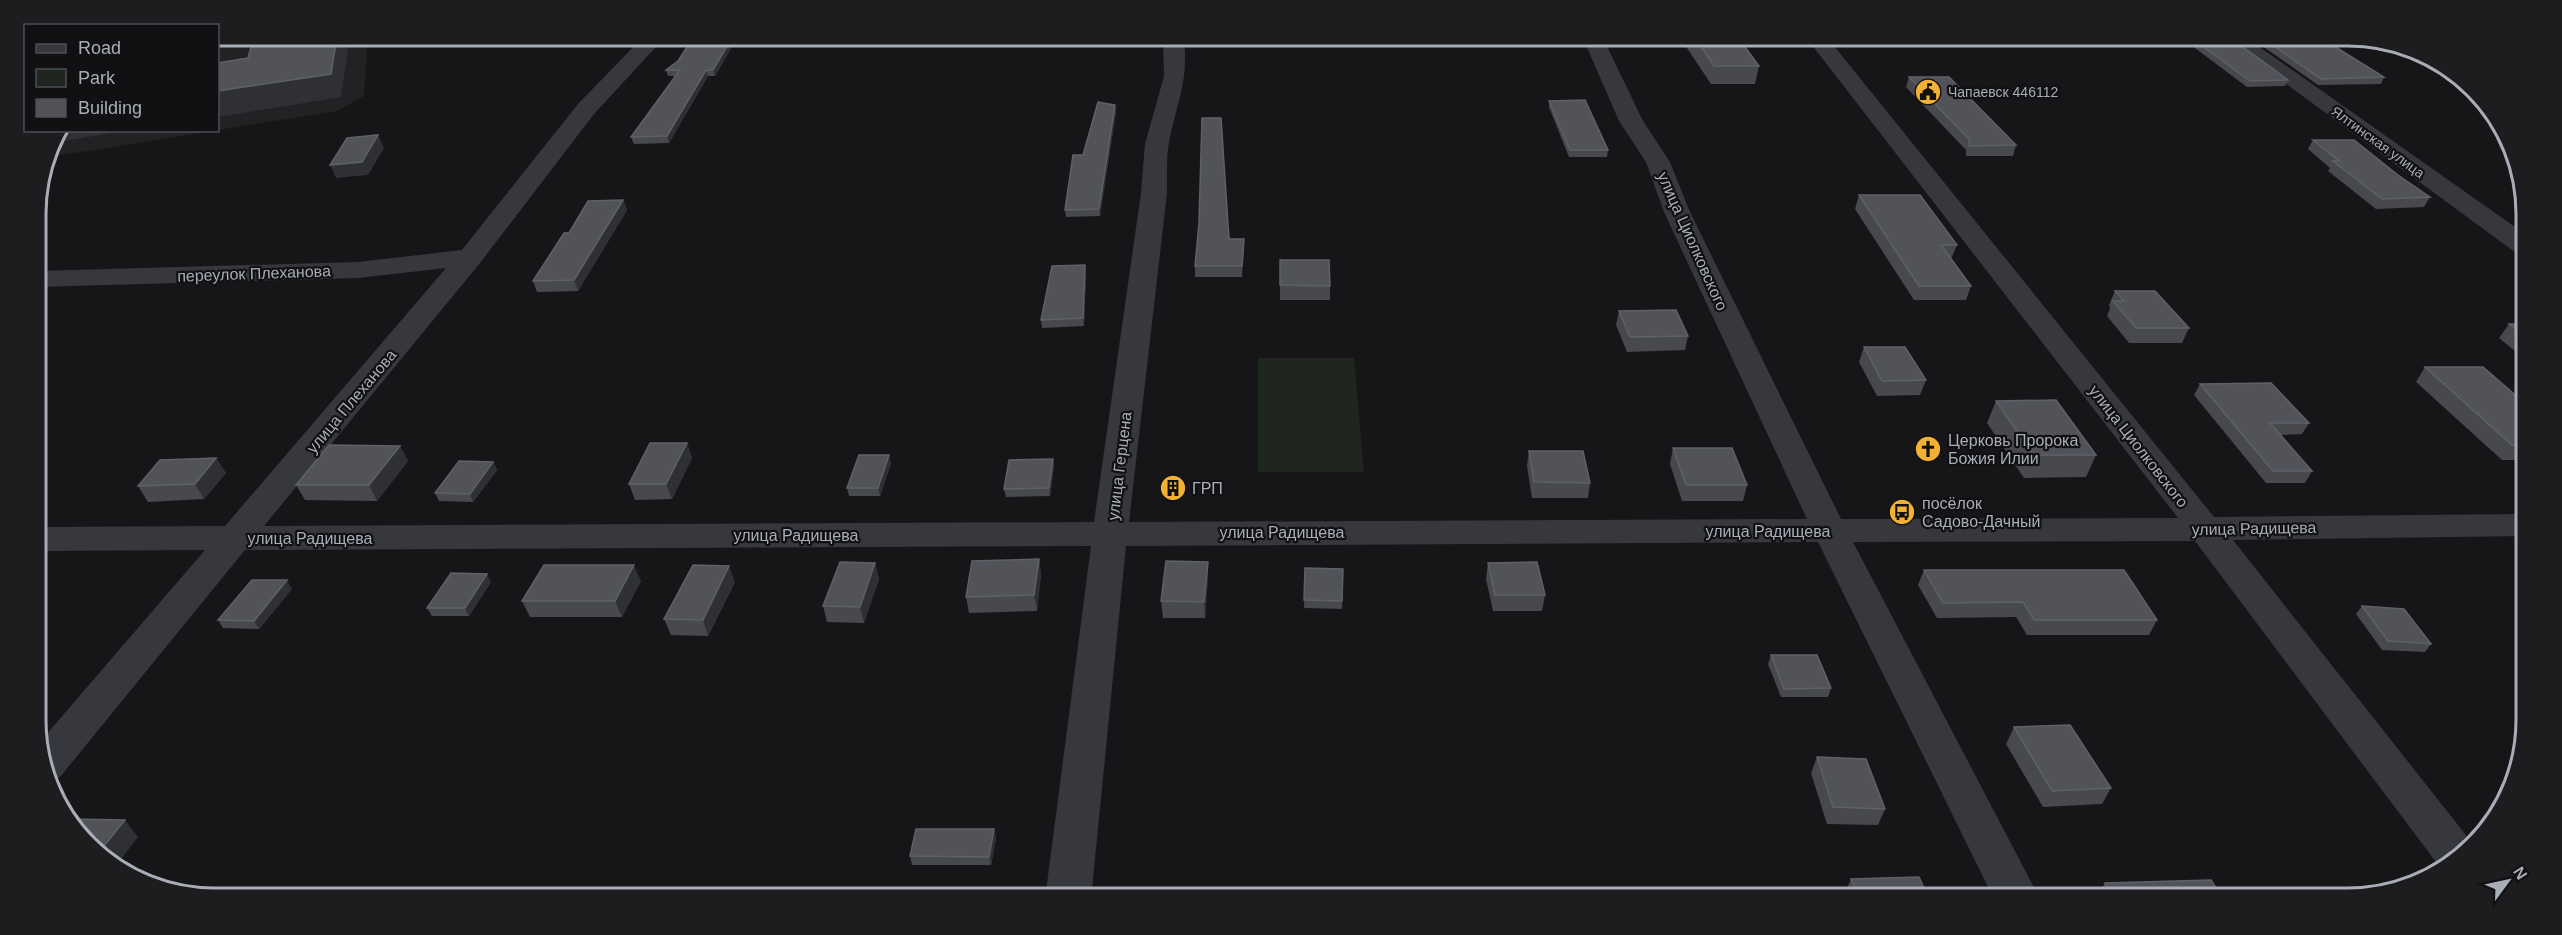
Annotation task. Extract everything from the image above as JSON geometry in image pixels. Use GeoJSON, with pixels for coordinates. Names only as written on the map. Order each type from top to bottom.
{"type":"FeatureCollection","features":[{"type":"Feature","properties":{"kind":"street","name":"улица Циолковского"},"geometry":{"type":"LineString","coordinates":[[1597,46],[1631,121],[1658,162],[1682,222],[1829,530],[2011,888]]}},
{"type":"Feature","properties":{"kind":"street","name":"улица Циолковского"},"geometry":{"type":"LineString","coordinates":[[1823,46],[2205,529],[2453,851]]}},
{"type":"Feature","properties":{"kind":"street","name":"Ялтинская улица"},"geometry":{"type":"LineString","coordinates":[[2245,46],[2516,241]]}},
{"type":"Feature","properties":{"kind":"street","name":"улица Плеханова"},"geometry":{"type":"LineString","coordinates":[[51,758],[470,257],[586,109],[646,47]]}},
{"type":"Feature","properties":{"kind":"street","name":"улица Герцена"},"geometry":{"type":"LineString","coordinates":[[1069,888],[1110,532],[1154,193],[1158,138],[1174,89],[1177,54],[1175,47]]}},
{"type":"Feature","properties":{"kind":"street","name":"переулок Плеханова"},"geometry":{"type":"LineString","coordinates":[[47,279],[358,270],[470,257]]}},
{"type":"Feature","properties":{"kind":"street","name":"улица Радищева"},"geometry":{"type":"LineString","coordinates":[[46,539],[1110,532],[2205,529],[2516,525]]}},
{"type":"Feature","properties":{"kind":"shaded area"},"geometry":{"type":"Polygon","coordinates":[[[219,47],[367,47],[364,96],[337,111],[219,130],[219,47]]]}},
{"type":"Feature","properties":{"kind":"shaded area"},"geometry":{"type":"Polygon","coordinates":[[[68,132],[207,132],[57,156],[68,132]]]}},
{"type":"Feature","properties":{"kind":"green space"},"geometry":{"type":"Polygon","coordinates":[[[1258,358],[1354,358],[1364,472],[1258,472],[1258,358]]]}},
{"type":"Feature","properties":{"kind":"building"},"geometry":{"type":"Polygon","coordinates":[[[1701,46],[1745,46],[1759,66],[1714,66],[1701,46]]]}},
{"type":"Feature","properties":{"kind":"building"},"geometry":{"type":"Polygon","coordinates":[[[2203,46],[2242,46],[2288,80],[2250,81],[2203,46]]]}},
{"type":"Feature","properties":{"kind":"building"},"geometry":{"type":"Polygon","coordinates":[[[2274,46],[2334,46],[2384,77],[2321,79],[2274,46]]]}},
{"type":"Feature","properties":{"kind":"building"},"geometry":{"type":"Polygon","coordinates":[[[251,47],[335,47],[331,74],[219,91],[219,63],[248,58],[251,47]]]}},
{"type":"Feature","properties":{"kind":"building"},"geometry":{"type":"Polygon","coordinates":[[[687,47],[727,47],[713,70],[706,70],[667,136],[631,137],[680,70],[666,70],[678,61],[687,47]]]}},
{"type":"Feature","properties":{"kind":"building"},"geometry":{"type":"Polygon","coordinates":[[[1909,77],[1949,77],[2016,145],[1969,146],[1969,139],[1909,77]]]}},
{"type":"Feature","properties":{"kind":"building"},"geometry":{"type":"Polygon","coordinates":[[[1585,100],[1608,150],[1570,150],[1549,101],[1585,100]]]}},
{"type":"Feature","properties":{"kind":"building"},"geometry":{"type":"Polygon","coordinates":[[[1098,102],[1115,105],[1099,209],[1065,210],[1073,155],[1083,155],[1098,102]]]}},
{"type":"Feature","properties":{"kind":"building"},"geometry":{"type":"Polygon","coordinates":[[[1202,118],[1221,118],[1229,239],[1244,239],[1242,266],[1195,266],[1199,223],[1202,118]]]}},
{"type":"Feature","properties":{"kind":"building"},"geometry":{"type":"Polygon","coordinates":[[[378,135],[362,162],[330,165],[347,138],[378,135]]]}},
{"type":"Feature","properties":{"kind":"building"},"geometry":{"type":"Polygon","coordinates":[[[2313,140],[2354,140],[2430,197],[2382,199],[2333,161],[2339,161],[2313,140]]]}},
{"type":"Feature","properties":{"kind":"building"},"geometry":{"type":"Polygon","coordinates":[[[1859,195],[1920,195],[1957,245],[1941,245],[1971,286],[1919,286],[1859,195]]]}},
{"type":"Feature","properties":{"kind":"building"},"geometry":{"type":"Polygon","coordinates":[[[623,200],[574,280],[533,281],[564,233],[569,233],[588,201],[623,200]]]}},
{"type":"Feature","properties":{"kind":"building"},"geometry":{"type":"Polygon","coordinates":[[[1280,260],[1329,260],[1330,286],[1280,285],[1280,260]]]}},
{"type":"Feature","properties":{"kind":"building"},"geometry":{"type":"Polygon","coordinates":[[[1085,265],[1083,318],[1041,320],[1052,266],[1085,265]]]}},
{"type":"Feature","properties":{"kind":"building"},"geometry":{"type":"Polygon","coordinates":[[[2115,291],[2155,291],[2189,328],[2136,328],[2113,301],[2124,301],[2115,291]]]}},
{"type":"Feature","properties":{"kind":"building"},"geometry":{"type":"Polygon","coordinates":[[[1676,310],[1688,336],[1630,337],[1619,311],[1676,310]]]}},
{"type":"Feature","properties":{"kind":"building"},"geometry":{"type":"Polygon","coordinates":[[[1864,347],[1905,347],[1926,380],[1882,381],[1864,347]]]}},
{"type":"Feature","properties":{"kind":"building"},"geometry":{"type":"Polygon","coordinates":[[[2425,367],[2483,367],[2516,396],[2516,445],[2512,445],[2425,367]]]}},
{"type":"Feature","properties":{"kind":"building"},"geometry":{"type":"Polygon","coordinates":[[[2271,383],[2309,423],[2270,423],[2312,471],[2273,471],[2200,384],[2271,383]]]}},
{"type":"Feature","properties":{"kind":"building"},"geometry":{"type":"Polygon","coordinates":[[[2056,400],[2096,455],[2033,455],[1996,401],[2056,400]]]}},
{"type":"Feature","properties":{"kind":"building"},"geometry":{"type":"Polygon","coordinates":[[[650,443],[687,443],[666,484],[629,484],[650,443]]]}},
{"type":"Feature","properties":{"kind":"building"},"geometry":{"type":"Polygon","coordinates":[[[329,445],[400,446],[369,485],[296,485],[329,445]]]}},
{"type":"Feature","properties":{"kind":"building"},"geometry":{"type":"Polygon","coordinates":[[[1673,448],[1732,448],[1747,485],[1686,485],[1673,448]]]}},
{"type":"Feature","properties":{"kind":"building"},"geometry":{"type":"Polygon","coordinates":[[[1529,451],[1583,451],[1590,483],[1534,482],[1529,451]]]}},
{"type":"Feature","properties":{"kind":"building"},"geometry":{"type":"Polygon","coordinates":[[[859,455],[889,455],[878,488],[847,488],[859,455]]]}},
{"type":"Feature","properties":{"kind":"building"},"geometry":{"type":"Polygon","coordinates":[[[216,458],[195,484],[138,486],[160,460],[216,458]]]}},
{"type":"Feature","properties":{"kind":"building"},"geometry":{"type":"Polygon","coordinates":[[[1053,459],[1049,488],[1004,489],[1009,460],[1053,459]]]}},
{"type":"Feature","properties":{"kind":"building"},"geometry":{"type":"Polygon","coordinates":[[[459,461],[493,462],[470,494],[435,493],[459,461]]]}},
{"type":"Feature","properties":{"kind":"building"},"geometry":{"type":"Polygon","coordinates":[[[1039,559],[1034,595],[966,597],[972,561],[1039,559]]]}},
{"type":"Feature","properties":{"kind":"building"},"geometry":{"type":"Polygon","coordinates":[[[1166,561],[1208,562],[1204,602],[1161,601],[1166,561]]]}},
{"type":"Feature","properties":{"kind":"building"},"geometry":{"type":"Polygon","coordinates":[[[840,562],[875,563],[860,607],[823,606],[840,562]]]}},
{"type":"Feature","properties":{"kind":"building"},"geometry":{"type":"Polygon","coordinates":[[[1537,562],[1545,595],[1495,595],[1488,563],[1537,562]]]}},
{"type":"Feature","properties":{"kind":"building"},"geometry":{"type":"Polygon","coordinates":[[[544,565],[634,565],[615,601],[522,601],[544,565]]]}},
{"type":"Feature","properties":{"kind":"building"},"geometry":{"type":"Polygon","coordinates":[[[693,565],[729,566],[703,620],[664,619],[693,565]]]}},
{"type":"Feature","properties":{"kind":"building"},"geometry":{"type":"Polygon","coordinates":[[[1305,568],[1343,569],[1342,601],[1304,600],[1305,568]]]}},
{"type":"Feature","properties":{"kind":"building"},"geometry":{"type":"Polygon","coordinates":[[[1924,570],[2124,570],[2157,620],[2034,620],[2023,602],[1943,603],[1924,570]]]}},
{"type":"Feature","properties":{"kind":"building"},"geometry":{"type":"Polygon","coordinates":[[[451,573],[487,574],[465,608],[427,608],[451,573]]]}},
{"type":"Feature","properties":{"kind":"building"},"geometry":{"type":"Polygon","coordinates":[[[252,580],[287,580],[254,621],[218,620],[252,580]]]}},
{"type":"Feature","properties":{"kind":"building"},"geometry":{"type":"Polygon","coordinates":[[[2362,606],[2404,609],[2431,644],[2388,641],[2362,606]]]}},
{"type":"Feature","properties":{"kind":"building"},"geometry":{"type":"Polygon","coordinates":[[[1771,655],[1817,655],[1831,688],[1784,689],[1771,655]]]}},
{"type":"Feature","properties":{"kind":"building"},"geometry":{"type":"Polygon","coordinates":[[[2070,725],[2111,788],[2052,791],[2014,727],[2070,725]]]}},
{"type":"Feature","properties":{"kind":"building"},"geometry":{"type":"Polygon","coordinates":[[[1817,757],[1866,759],[1885,809],[1833,807],[1817,757]]]}},
{"type":"Feature","properties":{"kind":"building"},"geometry":{"type":"Polygon","coordinates":[[[79,819],[125,820],[104,847],[79,819]]]}},
{"type":"Feature","properties":{"kind":"building"},"geometry":{"type":"Polygon","coordinates":[[[916,829],[994,829],[989,857],[910,856],[916,829]]]}},
{"type":"Feature","properties":{"kind":"building"},"geometry":{"type":"Polygon","coordinates":[[[1919,877],[1924,888],[1855,888],[1851,879],[1919,877]]]}},
{"type":"Feature","properties":{"kind":"building"},"geometry":{"type":"Polygon","coordinates":[[[2211,880],[2216,888],[2108,888],[2105,883],[2211,880]]]}},
{"type":"Feature","properties":{"kind":"place","name":"Чапаевск 446112"},"geometry":{"type":"Point","coordinates":[1928,92]}},
{"type":"Feature","properties":{"kind":"place","name":"Церковь Пророка Божия Илии"},"geometry":{"type":"Point","coordinates":[1928,449]}},
{"type":"Feature","properties":{"kind":"place","name":"ГРП"},"geometry":{"type":"Point","coordinates":[1173,488]}},
{"type":"Feature","properties":{"kind":"place","name":"посёлок Садово-Дачный"},"geometry":{"type":"Point","coordinates":[1902,512]}}]}
